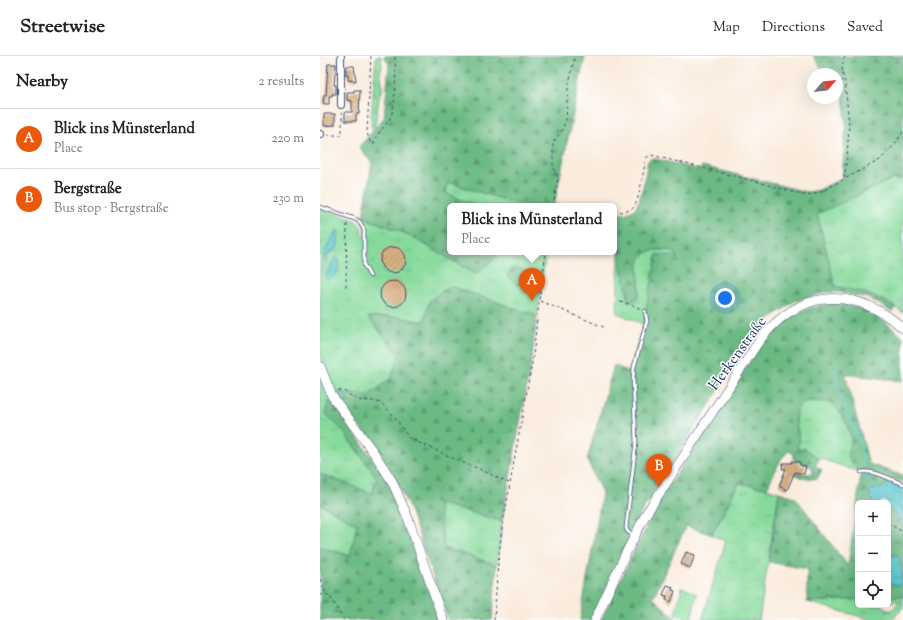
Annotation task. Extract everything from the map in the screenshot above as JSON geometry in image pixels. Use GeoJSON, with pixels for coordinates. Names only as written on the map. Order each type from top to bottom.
{"type":"FeatureCollection","features":[{"type":"Feature","properties":{"kind":"main road","name":"Herkenstraße"},"geometry":{"type":"LineString","coordinates":[[595,620],[646,514],[757,344],[772,325],[789,311],[800,305],[819,300],[845,299],[870,306],[903,328]]}},
{"type":"Feature","properties":{"kind":"main road"},"geometry":{"type":"LineString","coordinates":[[320,366],[329,390],[374,453],[395,488],[408,518],[444,620]]}},
{"type":"Feature","properties":{"kind":"street"},"geometry":{"type":"LineString","coordinates":[[341,56],[341,105]]}},
{"type":"Feature","properties":{"kind":"lane"},"geometry":{"type":"LineString","coordinates":[[320,207],[347,216],[360,222],[363,226],[364,265],[370,276]]}},
{"type":"Feature","properties":{"kind":"lane"},"geometry":{"type":"LineString","coordinates":[[635,535],[628,532],[626,528],[636,442],[633,379],[634,367],[647,321],[645,311]]}},
{"type":"Feature","properties":{"kind":"lane"},"geometry":{"type":"LineString","coordinates":[[861,472],[867,471],[903,484]]}},
{"type":"Feature","properties":{"kind":"path"},"geometry":{"type":"LineString","coordinates":[[371,56],[367,133],[370,141],[374,145],[376,135],[392,115],[395,82],[395,56]]}},
{"type":"Feature","properties":{"kind":"path"},"geometry":{"type":"LineString","coordinates":[[554,203],[558,179],[553,166],[553,143],[562,130],[566,120],[568,88],[575,56]]}},
{"type":"Feature","properties":{"kind":"path"},"geometry":{"type":"LineString","coordinates":[[842,68],[845,56]]}},
{"type":"Feature","properties":{"kind":"path"},"geometry":{"type":"LineString","coordinates":[[843,78],[845,82],[849,125],[844,179]]}},
{"type":"Feature","properties":{"kind":"path"},"geometry":{"type":"LineString","coordinates":[[321,134],[342,135],[341,105]]}},
{"type":"Feature","properties":{"kind":"path"},"geometry":{"type":"LineString","coordinates":[[617,212],[633,208],[637,201],[646,158],[650,155],[807,196],[820,192],[880,160],[895,144],[903,132]]}},
{"type":"Feature","properties":{"kind":"path"},"geometry":{"type":"LineString","coordinates":[[346,287],[347,216]]}},
{"type":"Feature","properties":{"kind":"path"},"geometry":{"type":"LineString","coordinates":[[494,620],[498,556],[533,357],[546,255]]}},
{"type":"Feature","properties":{"kind":"path"},"geometry":{"type":"LineString","coordinates":[[539,301],[606,328]]}},
{"type":"Feature","properties":{"kind":"path"},"geometry":{"type":"LineString","coordinates":[[620,302],[630,304],[645,311]]}},
{"type":"Feature","properties":{"kind":"path"},"geometry":{"type":"LineString","coordinates":[[329,390],[344,391],[357,400],[373,400],[381,403],[394,416],[409,438],[478,468],[510,484]]}},
{"type":"Feature","properties":{"kind":"path"},"geometry":{"type":"LineString","coordinates":[[891,525],[903,532]]}},
{"type":"Feature","properties":{"kind":"path"},"geometry":{"type":"LineString","coordinates":[[320,579],[323,589],[329,595],[344,620]]}},
{"type":"Feature","properties":{"kind":"path"},"geometry":{"type":"LineString","coordinates":[[320,596],[324,594],[329,595]]}},
{"type":"Feature","properties":{"kind":"green space"},"geometry":{"type":"Polygon","coordinates":[[[376,56],[381,56],[382,66],[380,72],[382,92],[379,98],[375,127],[372,128],[371,116],[376,56]]]}},
{"type":"Feature","properties":{"kind":"green space"},"geometry":{"type":"Polygon","coordinates":[[[384,56],[585,56],[555,203],[514,203],[448,182],[446,193],[468,203],[447,203],[447,255],[499,255],[475,274],[409,235],[363,217],[372,163],[359,147],[384,118],[389,64],[384,56]]]}},
{"type":"Feature","properties":{"kind":"green space"},"geometry":{"type":"Polygon","coordinates":[[[813,56],[903,56],[903,179],[893,179],[817,214],[835,286],[866,294],[895,308],[892,312],[867,298],[838,292],[827,292],[795,301],[769,319],[747,347],[729,374],[643,509],[592,620],[580,620],[602,493],[587,460],[614,365],[629,372],[643,324],[657,254],[678,257],[673,251],[666,250],[655,250],[645,253],[640,260],[638,268],[638,295],[635,300],[628,302],[628,291],[621,269],[621,251],[617,245],[617,215],[629,212],[636,207],[643,188],[648,161],[652,158],[700,170],[702,166],[807,192],[819,190],[842,178],[846,126],[843,93],[843,68],[821,68],[813,56]]]}},
{"type":"Feature","properties":{"kind":"green space"},"geometry":{"type":"Polygon","coordinates":[[[893,179],[903,179],[903,313],[896,307],[880,299],[835,286],[817,214],[893,179]]]}},
{"type":"Feature","properties":{"kind":"green space"},"geometry":{"type":"Polygon","coordinates":[[[448,182],[514,203],[468,203],[446,193],[448,182]]]}},
{"type":"Feature","properties":{"kind":"green space"},"geometry":{"type":"Polygon","coordinates":[[[320,209],[355,221],[362,230],[362,235],[366,235],[364,225],[360,219],[363,217],[409,235],[475,273],[499,255],[546,255],[537,316],[450,286],[430,300],[424,322],[398,317],[369,317],[399,355],[391,379],[369,395],[333,392],[322,365],[320,355],[320,209]]]}},
{"type":"Feature","properties":{"kind":"green space"},"geometry":{"type":"Polygon","coordinates":[[[619,246],[621,252],[622,270],[627,290],[627,300],[635,300],[638,294],[639,263],[641,257],[646,252],[655,250],[673,251],[679,258],[657,255],[643,324],[617,313],[619,246]]]}},
{"type":"Feature","properties":{"kind":"green space"},"geometry":{"type":"Polygon","coordinates":[[[517,268],[530,272],[532,280],[527,285],[516,284],[507,276],[511,270],[517,268]]]}},
{"type":"Feature","properties":{"kind":"green space"},"geometry":{"type":"Polygon","coordinates":[[[450,286],[537,316],[532,357],[502,521],[438,503],[444,548],[497,565],[492,620],[448,620],[411,512],[397,482],[381,454],[342,404],[336,393],[369,395],[391,378],[399,355],[368,317],[398,317],[424,322],[430,300],[450,286]]]}},
{"type":"Feature","properties":{"kind":"green space"},"geometry":{"type":"Polygon","coordinates":[[[837,304],[855,307],[871,313],[884,321],[903,337],[903,381],[845,374],[869,464],[903,476],[903,482],[867,470],[857,471],[848,457],[851,440],[845,421],[839,411],[828,402],[813,401],[801,404],[796,413],[800,441],[797,446],[801,450],[804,448],[818,458],[819,461],[815,465],[822,470],[817,479],[800,477],[792,473],[813,474],[812,467],[794,460],[794,454],[789,451],[781,459],[767,488],[738,483],[712,535],[686,526],[653,598],[678,620],[601,620],[659,501],[761,345],[778,327],[794,315],[813,307],[837,304]]]}},
{"type":"Feature","properties":{"kind":"green space"},"geometry":{"type":"Polygon","coordinates":[[[320,377],[330,397],[325,413],[343,431],[377,478],[372,494],[320,474],[320,377]]]}},
{"type":"Feature","properties":{"kind":"green space"},"geometry":{"type":"Polygon","coordinates":[[[330,397],[346,423],[378,465],[394,495],[403,515],[440,620],[320,620],[320,547],[350,556],[357,524],[320,504],[320,474],[372,493],[377,478],[343,431],[325,413],[330,397]]]}},
{"type":"Feature","properties":{"kind":"green space"},"geometry":{"type":"Polygon","coordinates":[[[806,401],[825,401],[834,406],[838,411],[849,430],[851,441],[850,462],[857,471],[818,458],[804,448],[801,450],[797,446],[800,441],[796,414],[799,406],[806,401]]]}},
{"type":"Feature","properties":{"kind":"green space"},"geometry":{"type":"Polygon","coordinates":[[[873,474],[903,485],[903,488],[887,484],[882,488],[870,490],[872,500],[857,500],[861,475],[873,474]]]}},
{"type":"Feature","properties":{"kind":"green space"},"geometry":{"type":"Polygon","coordinates":[[[739,483],[767,488],[779,492],[759,620],[702,620],[726,541],[712,535],[739,483]]]}},
{"type":"Feature","properties":{"kind":"green space"},"geometry":{"type":"Polygon","coordinates":[[[779,492],[795,497],[848,566],[855,517],[855,599],[807,602],[807,569],[769,562],[779,492]]]}},
{"type":"Feature","properties":{"kind":"green space"},"geometry":{"type":"Polygon","coordinates":[[[438,503],[502,521],[497,565],[444,548],[438,503]]]}},
{"type":"Feature","properties":{"kind":"green space"},"geometry":{"type":"Polygon","coordinates":[[[320,504],[357,524],[351,556],[320,547],[320,504]]]}},
{"type":"Feature","properties":{"kind":"green space"},"geometry":{"type":"Polygon","coordinates":[[[891,510],[903,523],[903,596],[891,597],[891,584],[898,585],[902,582],[901,569],[897,555],[891,555],[891,510]]]}},
{"type":"Feature","properties":{"kind":"green space"},"geometry":{"type":"Polygon","coordinates":[[[682,587],[697,594],[691,619],[675,615],[682,587]]]}},
{"type":"Feature","properties":{"kind":"green space"},"geometry":{"type":"Polygon","coordinates":[[[903,596],[903,607],[892,620],[873,620],[807,602],[855,599],[855,608],[886,608],[889,611],[893,609],[900,601],[891,602],[891,597],[903,596]]]}},
{"type":"Feature","properties":{"kind":"water"},"geometry":{"type":"Polygon","coordinates":[[[336,231],[338,231],[337,248],[330,252],[325,261],[323,258],[324,253],[336,231]]]}},
{"type":"Feature","properties":{"kind":"water"},"geometry":{"type":"Polygon","coordinates":[[[336,256],[339,263],[338,271],[333,277],[326,279],[326,276],[336,256]]]}},
{"type":"Feature","properties":{"kind":"water"},"geometry":{"type":"Polygon","coordinates":[[[887,484],[903,488],[903,523],[891,510],[891,500],[872,500],[870,497],[870,490],[882,488],[887,484]]]}},
{"type":"Feature","properties":{"kind":"water"},"geometry":{"type":"Polygon","coordinates":[[[891,555],[897,555],[900,561],[902,582],[898,585],[891,584],[891,555]]]}},
{"type":"Feature","properties":{"kind":"building"},"geometry":{"type":"Polygon","coordinates":[[[328,64],[336,64],[334,85],[336,85],[336,94],[329,96],[329,104],[323,104],[324,95],[326,95],[328,64]]]}},
{"type":"Feature","properties":{"kind":"building"},"geometry":{"type":"Polygon","coordinates":[[[346,66],[354,66],[356,81],[348,80],[348,75],[346,75],[346,66]]]}},
{"type":"Feature","properties":{"kind":"building"},"geometry":{"type":"Polygon","coordinates":[[[354,90],[360,90],[359,114],[356,114],[356,121],[345,121],[345,112],[352,112],[352,101],[347,100],[347,92],[354,92],[354,90]]]}},
{"type":"Feature","properties":{"kind":"building"},"geometry":{"type":"Polygon","coordinates":[[[324,114],[335,114],[335,125],[324,126],[324,114]]]}},
{"type":"Feature","properties":{"kind":"building"},"geometry":{"type":"Polygon","coordinates":[[[393,247],[402,251],[406,260],[402,269],[393,273],[384,269],[380,260],[384,251],[393,247]]]}},
{"type":"Feature","properties":{"kind":"building"},"geometry":{"type":"Polygon","coordinates":[[[393,281],[402,285],[406,294],[402,303],[393,307],[384,303],[380,294],[384,285],[393,281]]]}},
{"type":"Feature","properties":{"kind":"building"},"geometry":{"type":"Polygon","coordinates":[[[792,461],[800,462],[800,465],[806,466],[804,474],[795,472],[787,490],[779,486],[786,469],[782,469],[783,463],[792,463],[792,461]]]}},
{"type":"Feature","properties":{"kind":"building"},"geometry":{"type":"Polygon","coordinates":[[[686,552],[695,555],[690,568],[681,564],[686,552]]]}},
{"type":"Feature","properties":{"kind":"building"},"geometry":{"type":"Polygon","coordinates":[[[667,585],[673,587],[672,590],[675,591],[671,602],[666,600],[667,596],[663,595],[667,585]]]}},
{"type":"Feature","properties":{"kind":"waterway"},"geometry":{"type":"LineString","coordinates":[[836,368],[838,389],[861,443],[863,468]]}},
{"type":"Feature","properties":{"kind":"waterway"},"geometry":{"type":"LineString","coordinates":[[863,474],[877,489]]}},
{"type":"Feature","properties":{"kind":"place","name":"Blick ins Münsterland"},"geometry":{"type":"Point","coordinates":[532,301]}},
{"type":"Feature","properties":{"kind":"place","name":"Bergstraße"},"geometry":{"type":"Point","coordinates":[659,487]}}]}
